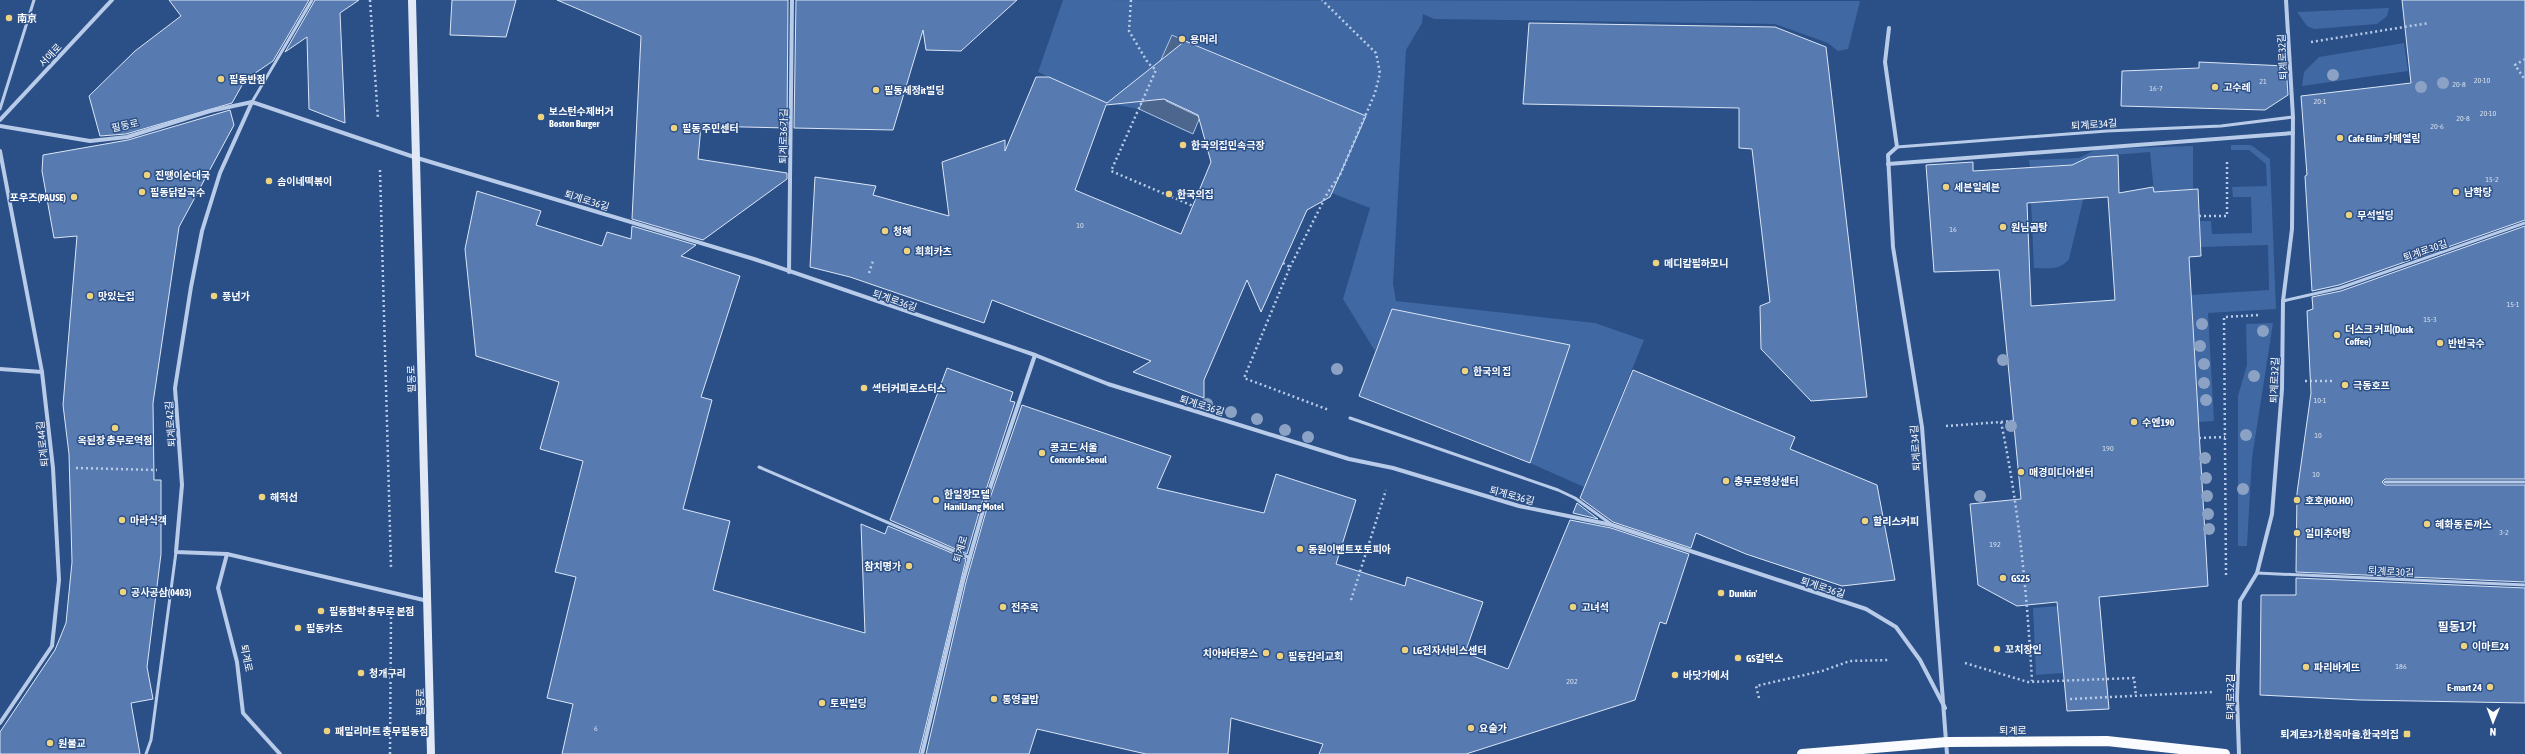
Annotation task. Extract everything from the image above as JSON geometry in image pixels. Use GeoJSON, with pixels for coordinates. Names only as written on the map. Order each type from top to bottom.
{"type":"FeatureCollection","features":[{"type":"Feature","properties":{"kind":"main road","name":"퇴계로"},"geometry":{"type":"LineString","coordinates":[[1802,754],[1947,742],[2107,741],[2225,754]]}},
{"type":"Feature","properties":{"kind":"street","name":"서애로"},"geometry":{"type":"LineString","coordinates":[[0,120],[112,0]]}},
{"type":"Feature","properties":{"kind":"street","name":"필동로"},"geometry":{"type":"LineString","coordinates":[[412,0],[414,157],[428,601],[431,754]]}},
{"type":"Feature","properties":{"kind":"street","name":"퇴계로36가길"},"geometry":{"type":"LineString","coordinates":[[789,272],[792,0]]}},
{"type":"Feature","properties":{"kind":"street","name":"퇴계로32길"},"geometry":{"type":"LineString","coordinates":[[2239,754],[2237,698],[2240,601],[2257,573],[2272,514],[2282,389],[2283,301],[2292,229],[2293,117],[2286,0]]}},
{"type":"Feature","properties":{"kind":"street"},"geometry":{"type":"LineString","coordinates":[[1889,28],[1885,62],[1897,146]]}},
{"type":"Feature","properties":{"kind":"street","name":"필동로"},"geometry":{"type":"LineString","coordinates":[[0,126],[90,141],[128,137],[210,111],[252,102]]}},
{"type":"Feature","properties":{"kind":"street"},"geometry":{"type":"LineString","coordinates":[[252,102],[414,157]]}},
{"type":"Feature","properties":{"kind":"street","name":"퇴계로42길"},"geometry":{"type":"LineString","coordinates":[[176,552],[181,471],[175,388],[202,231],[220,173],[252,102]]}},
{"type":"Feature","properties":{"kind":"street"},"geometry":{"type":"LineString","coordinates":[[1888,164],[2292,133]]}},
{"type":"Feature","properties":{"kind":"street","name":"퇴계로34길"},"geometry":{"type":"LineString","coordinates":[[1897,146],[1888,155],[1893,247],[1922,427],[1945,708],[1947,754]]}},
{"type":"Feature","properties":{"kind":"street","name":"퇴계로44길"},"geometry":{"type":"LineString","coordinates":[[0,151],[42,372],[53,468],[59,580],[52,646],[0,722]]}},
{"type":"Feature","properties":{"kind":"street","name":"퇴계로36길"},"geometry":{"type":"LineString","coordinates":[[414,157],[789,272],[1035,355],[1108,384],[1350,459],[1393,468],[1520,506],[1612,525],[1866,609],[1896,627],[1920,660],[1945,708]]}},
{"type":"Feature","properties":{"kind":"street","name":"퇴계로"},"geometry":{"type":"LineString","coordinates":[[922,754],[970,558],[986,500],[1035,355]]}},
{"type":"Feature","properties":{"kind":"street"},"geometry":{"type":"LineString","coordinates":[[0,369],[42,372]]}},
{"type":"Feature","properties":{"kind":"street"},"geometry":{"type":"LineString","coordinates":[[176,552],[227,554],[428,601]]}},
{"type":"Feature","properties":{"kind":"street","name":"퇴계로"},"geometry":{"type":"LineString","coordinates":[[227,554],[218,588],[237,662],[243,713],[280,754]]}},
{"type":"Feature","properties":{"kind":"lane"},"geometry":{"type":"LineString","coordinates":[[0,109],[34,0]]}},
{"type":"Feature","properties":{"kind":"lane"},"geometry":{"type":"LineString","coordinates":[[252,102],[312,0]]}},
{"type":"Feature","properties":{"kind":"lane","name":"퇴계로34길"},"geometry":{"type":"LineString","coordinates":[[1897,146],[2107,131],[2221,126],[2293,117]]}},
{"type":"Feature","properties":{"kind":"lane","name":"퇴계로30길"},"geometry":{"type":"LineString","coordinates":[[2283,301],[2340,288],[2525,223]]}},
{"type":"Feature","properties":{"kind":"lane"},"geometry":{"type":"LineString","coordinates":[[1350,418],[1558,490],[1575,498],[1612,525]]}},
{"type":"Feature","properties":{"kind":"lane"},"geometry":{"type":"LineString","coordinates":[[759,466],[970,558]]}},
{"type":"Feature","properties":{"kind":"lane"},"geometry":{"type":"LineString","coordinates":[[2385,482],[2525,482]]}},
{"type":"Feature","properties":{"kind":"lane","name":"퇴계로42길"},"geometry":{"type":"LineString","coordinates":[[146,754],[151,740],[176,552]]}},
{"type":"Feature","properties":{"kind":"lane","name":"퇴계로30길"},"geometry":{"type":"LineString","coordinates":[[2257,573],[2525,585]]}},
{"type":"Feature","properties":{"kind":"path"},"geometry":{"type":"LineString","coordinates":[[370,0],[380,145],[391,592],[390,754]]}},
{"type":"Feature","properties":{"kind":"path"},"geometry":{"type":"LineString","coordinates":[[1131,0],[1129,31],[1148,63],[1156,70],[1111,171],[1193,206]]}},
{"type":"Feature","properties":{"kind":"path"},"geometry":{"type":"LineString","coordinates":[[1322,0],[1376,54],[1380,73],[1376,93],[1340,175],[1328,192],[1290,266],[1244,378],[1350,418]]}},
{"type":"Feature","properties":{"kind":"path"},"geometry":{"type":"LineString","coordinates":[[2289,46],[2429,23]]}},
{"type":"Feature","properties":{"kind":"path"},"geometry":{"type":"LineString","coordinates":[[2525,59],[2516,65],[2525,80]]}},
{"type":"Feature","properties":{"kind":"path"},"geometry":{"type":"LineString","coordinates":[[2199,216],[2227,216],[2227,166]]}},
{"type":"Feature","properties":{"kind":"path"},"geometry":{"type":"LineString","coordinates":[[1283,263],[1290,266]]}},
{"type":"Feature","properties":{"kind":"path"},"geometry":{"type":"LineString","coordinates":[[2226,578],[2224,317],[2245,315]]}},
{"type":"Feature","properties":{"kind":"path"},"geometry":{"type":"LineString","coordinates":[[1922,427],[2014,421]]}},
{"type":"Feature","properties":{"kind":"path"},"geometry":{"type":"LineString","coordinates":[[2001,422],[2015,488],[2027,595],[2032,681]]}},
{"type":"Feature","properties":{"kind":"path"},"geometry":{"type":"LineString","coordinates":[[2199,438],[2225,437]]}},
{"type":"Feature","properties":{"kind":"path"},"geometry":{"type":"LineString","coordinates":[[53,468],[181,471]]}},
{"type":"Feature","properties":{"kind":"path"},"geometry":{"type":"LineString","coordinates":[[1351,600],[1393,468]]}},
{"type":"Feature","properties":{"kind":"path"},"geometry":{"type":"LineString","coordinates":[[1759,698],[1756,686],[1822,671],[1850,661],[1920,660]]}},
{"type":"Feature","properties":{"kind":"path"},"geometry":{"type":"LineString","coordinates":[[1941,661],[1963,663],[2032,681],[2134,678],[2136,696]]}},
{"type":"Feature","properties":{"kind":"path"},"geometry":{"type":"LineString","coordinates":[[2070,699],[2210,693],[2216,690]]}},
{"type":"Feature","properties":{"kind":"shaded area"},"geometry":{"type":"Polygon","coordinates":[[[1063,0],[1860,1],[1848,49],[1838,51],[1828,43],[1775,24],[1434,19],[1423,14],[1422,23],[1406,50],[1393,284],[1396,301],[1595,323],[1644,340],[1584,487],[1530,463],[1450,322],[1393,309],[1375,351],[1343,299],[1370,208],[1301,181],[1310,162],[1340,175],[1366,116],[1173,35],[1138,109],[1107,103],[1038,72],[1063,0]]]}},
{"type":"Feature","properties":{"kind":"shaded area"},"geometry":{"type":"Polygon","coordinates":[[[2389,8],[2387,16],[2377,24],[2314,29],[2307,26],[2297,12],[2389,8]]]}},
{"type":"Feature","properties":{"kind":"shaded area"},"geometry":{"type":"Polygon","coordinates":[[[1172,35],[1192,44],[1166,101],[1200,117],[1193,134],[1139,109],[1172,35]]]}},
{"type":"Feature","properties":{"kind":"shaded area"},"geometry":{"type":"Polygon","coordinates":[[[2404,43],[2408,71],[2302,86],[2304,72],[2319,57],[2404,43]]]}},
{"type":"Feature","properties":{"kind":"shaded area"},"geometry":{"type":"Polygon","coordinates":[[[2231,145],[2251,145],[2270,159],[2276,309],[2208,313],[2214,421],[2198,422],[2191,295],[2269,290],[2268,245],[2200,247],[2199,221],[2211,221],[2212,234],[2252,233],[2251,197],[2233,197],[2232,187],[2267,186],[2266,164],[2249,150],[2231,150],[2231,145]]]}},
{"type":"Feature","properties":{"kind":"shaded area"},"geometry":{"type":"Polygon","coordinates":[[[2193,146],[2193,189],[2154,192],[2150,152],[2089,157],[2072,165],[2030,167],[2029,160],[2079,158],[2097,149],[2193,146]]]}},
{"type":"Feature","properties":{"kind":"shaded area"},"geometry":{"type":"Polygon","coordinates":[[[2051,177],[2085,192],[2069,259],[2057,267],[2034,268],[2031,203],[2053,201],[2051,177]]]}},
{"type":"Feature","properties":{"kind":"shaded area"},"geometry":{"type":"Polygon","coordinates":[[[2273,323],[2252,458],[2247,546],[2238,546],[2238,396],[2247,365],[2246,324],[2273,323]]]}},
{"type":"Feature","properties":{"kind":"shaded area"},"geometry":{"type":"Polygon","coordinates":[[[2100,603],[2102,627],[2060,631],[2063,673],[2036,675],[2033,608],[2100,603]]]}},
{"type":"Feature","properties":{"kind":"building"},"geometry":{"type":"Polygon","coordinates":[[[169,0],[309,0],[273,61],[245,80],[232,103],[126,134],[100,136],[89,96],[135,51],[181,16],[169,0]]]}},
{"type":"Feature","properties":{"kind":"building"},"geometry":{"type":"Polygon","coordinates":[[[315,0],[359,0],[340,13],[345,123],[309,109],[307,37],[285,52],[315,0]]]}},
{"type":"Feature","properties":{"kind":"building"},"geometry":{"type":"Polygon","coordinates":[[[452,0],[516,0],[506,37],[450,35],[452,0]]]}},
{"type":"Feature","properties":{"kind":"building"},"geometry":{"type":"Polygon","coordinates":[[[557,0],[788,0],[787,128],[701,126],[698,159],[787,173],[787,179],[703,240],[632,219],[641,36],[557,0]]]}},
{"type":"Feature","properties":{"kind":"building","name":"필동세정it빌딩"},"geometry":{"type":"Polygon","coordinates":[[[796,0],[1017,0],[961,51],[926,50],[923,30],[893,130],[794,128],[796,0]]]}},
{"type":"Feature","properties":{"kind":"building"},"geometry":{"type":"Polygon","coordinates":[[[2402,0],[2525,0],[2525,220],[2339,285],[2312,291],[2305,176],[2307,175],[2301,96],[2411,83],[2402,0]]]}},
{"type":"Feature","properties":{"kind":"building"},"geometry":{"type":"Polygon","coordinates":[[[1529,23],[1775,27],[1826,47],[1867,397],[1811,401],[1761,349],[1760,306],[1770,302],[1752,149],[1739,148],[1739,108],[1523,104],[1529,23]]]}},
{"type":"Feature","properties":{"kind":"building","name":"한국의집"},"geometry":{"type":"Polygon","coordinates":[[[1185,41],[1366,116],[1330,197],[1307,210],[1261,312],[1247,280],[1204,380],[1204,398],[1133,372],[1151,361],[992,300],[984,323],[850,277],[810,267],[815,177],[876,186],[873,195],[949,216],[942,162],[1005,140],[1005,151],[1036,77],[1049,77],[1107,103],[1185,41]],[[1164,99],[1106,105],[1075,190],[1181,234],[1211,162],[1198,115],[1164,99]]]}},
{"type":"Feature","properties":{"kind":"building"},"geometry":{"type":"Polygon","coordinates":[[[2199,62],[2286,66],[2288,95],[2265,110],[2121,106],[2122,71],[2199,68],[2199,62]]]}},
{"type":"Feature","properties":{"kind":"building"},"geometry":{"type":"Polygon","coordinates":[[[230,110],[234,125],[179,227],[153,403],[154,480],[161,480],[161,554],[147,667],[153,699],[131,703],[140,754],[0,754],[0,732],[55,650],[66,623],[72,562],[69,454],[63,405],[77,236],[54,238],[42,171],[43,155],[128,140],[230,110]]]}},
{"type":"Feature","properties":{"kind":"building"},"geometry":{"type":"Polygon","coordinates":[[[2118,155],[2119,193],[2153,187],[2154,192],[2198,189],[2201,256],[2189,257],[2208,586],[2099,597],[2109,709],[2067,711],[2057,602],[2017,606],[1978,585],[1970,504],[2021,499],[1999,270],[1934,272],[1926,165],[1973,162],[1973,171],[2072,165],[2089,157],[2118,155]],[[2108,197],[2027,203],[2031,306],[2115,300],[2108,197]]]}},
{"type":"Feature","properties":{"kind":"building"},"geometry":{"type":"Polygon","coordinates":[[[477,191],[541,211],[536,225],[602,246],[607,232],[631,239],[632,226],[696,245],[681,256],[740,276],[701,397],[712,400],[683,509],[730,521],[713,590],[865,633],[861,524],[885,534],[888,526],[966,559],[919,754],[562,754],[573,704],[547,698],[576,577],[555,572],[583,461],[540,449],[559,382],[476,356],[465,249],[477,191]]]}},
{"type":"Feature","properties":{"kind":"building"},"geometry":{"type":"Polygon","coordinates":[[[2525,226],[2525,479],[2385,479],[2382,482],[2385,485],[2525,485],[2525,582],[2296,572],[2297,493],[2311,393],[2307,311],[2313,309],[2312,297],[2341,291],[2525,226]]]}},
{"type":"Feature","properties":{"kind":"building","name":"한국의 집"},"geometry":{"type":"Polygon","coordinates":[[[1392,309],[1570,345],[1530,463],[1359,396],[1392,309]]]}},
{"type":"Feature","properties":{"kind":"building"},"geometry":{"type":"Polygon","coordinates":[[[947,368],[1013,392],[1010,401],[1015,402],[983,499],[967,554],[890,520],[947,368]]]}},
{"type":"Feature","properties":{"kind":"building","name":"충무로영상센터"},"geometry":{"type":"Polygon","coordinates":[[[1633,370],[1795,437],[1790,449],[1877,485],[1895,580],[1842,586],[1746,554],[1696,533],[1691,548],[1613,522],[1580,498],[1633,370]]]}},
{"type":"Feature","properties":{"kind":"building"},"geometry":{"type":"Polygon","coordinates":[[[1022,405],[1171,456],[1157,488],[1264,513],[1276,474],[1356,500],[1336,564],[1405,586],[1407,577],[1483,602],[1465,653],[1508,669],[1570,520],[1611,528],[1689,554],[1666,624],[1660,622],[1635,700],[1466,754],[1319,754],[1323,744],[1231,718],[1228,754],[1146,754],[1037,729],[1029,754],[926,754],[966,582],[989,501],[1022,405]]]}},
{"type":"Feature","properties":{"kind":"building"},"geometry":{"type":"Polygon","coordinates":[[[1577,503],[1598,519],[1573,513],[1577,503]]]}},
{"type":"Feature","properties":{"kind":"building"},"geometry":{"type":"Polygon","coordinates":[[[2296,578],[2525,588],[2525,703],[2360,700],[2260,695],[2261,595],[2296,595],[2296,578]]]}},
{"type":"Feature","properties":{"kind":"place","name":"南京"},"geometry":{"type":"Point","coordinates":[9,18]}},
{"type":"Feature","properties":{"kind":"place","name":"용머리"},"geometry":{"type":"Point","coordinates":[1182,39]}},
{"type":"Feature","properties":{"kind":"place","name":"필동반점"},"geometry":{"type":"Point","coordinates":[221,79]}},
{"type":"Feature","properties":{"kind":"place","name":"고수레"},"geometry":{"type":"Point","coordinates":[2215,87]}},
{"type":"Feature","properties":{"kind":"place","name":"필동세정it빌딩"},"geometry":{"type":"Point","coordinates":[876,90]}},
{"type":"Feature","properties":{"kind":"place","name":"보스턴수제버거 Boston Burger"},"geometry":{"type":"Point","coordinates":[541,117]}},
{"type":"Feature","properties":{"kind":"place","name":"필동 주민센터"},"geometry":{"type":"Point","coordinates":[674,128]}},
{"type":"Feature","properties":{"kind":"place","name":"Cafe Elim 카페엘림"},"geometry":{"type":"Point","coordinates":[2340,138]}},
{"type":"Feature","properties":{"kind":"place","name":"한국의집민속극장"},"geometry":{"type":"Point","coordinates":[1183,145]}},
{"type":"Feature","properties":{"kind":"place","name":"진땡이순대국"},"geometry":{"type":"Point","coordinates":[147,175]}},
{"type":"Feature","properties":{"kind":"place","name":"솜이네떡볶이"},"geometry":{"type":"Point","coordinates":[269,181]}},
{"type":"Feature","properties":{"kind":"place","name":"세븐일레븐"},"geometry":{"type":"Point","coordinates":[1946,187]}},
{"type":"Feature","properties":{"kind":"place","name":"필동닭칼국수"},"geometry":{"type":"Point","coordinates":[142,192]}},
{"type":"Feature","properties":{"kind":"place","name":"남학당"},"geometry":{"type":"Point","coordinates":[2456,192]}},
{"type":"Feature","properties":{"kind":"place","name":"한국의집"},"geometry":{"type":"Point","coordinates":[1169,194]}},
{"type":"Feature","properties":{"kind":"place","name":"포우즈(PAUSE)"},"geometry":{"type":"Point","coordinates":[74,197]}},
{"type":"Feature","properties":{"kind":"place","name":"무석빌딩"},"geometry":{"type":"Point","coordinates":[2349,215]}},
{"type":"Feature","properties":{"kind":"place","name":"원님곰탕"},"geometry":{"type":"Point","coordinates":[2003,227]}},
{"type":"Feature","properties":{"kind":"place","name":"청해"},"geometry":{"type":"Point","coordinates":[885,231]}},
{"type":"Feature","properties":{"kind":"place","name":"희희카츠"},"geometry":{"type":"Point","coordinates":[907,251]}},
{"type":"Feature","properties":{"kind":"place","name":"메디칼필하모니"},"geometry":{"type":"Point","coordinates":[1656,263]}},
{"type":"Feature","properties":{"kind":"place","name":"맛있는집"},"geometry":{"type":"Point","coordinates":[90,296]}},
{"type":"Feature","properties":{"kind":"place","name":"풍년가"},"geometry":{"type":"Point","coordinates":[214,296]}},
{"type":"Feature","properties":{"kind":"place","name":"더스크 커피(Dusk Coffee)"},"geometry":{"type":"Point","coordinates":[2337,335]}},
{"type":"Feature","properties":{"kind":"place","name":"반반국수"},"geometry":{"type":"Point","coordinates":[2440,343]}},
{"type":"Feature","properties":{"kind":"place","name":"한국의 집"},"geometry":{"type":"Point","coordinates":[1465,371]}},
{"type":"Feature","properties":{"kind":"place","name":"극동호프"},"geometry":{"type":"Point","coordinates":[2345,385]}},
{"type":"Feature","properties":{"kind":"place","name":"섹터커피로스터스"},"geometry":{"type":"Point","coordinates":[864,388]}},
{"type":"Feature","properties":{"kind":"place","name":"수엔190"},"geometry":{"type":"Point","coordinates":[2134,422]}},
{"type":"Feature","properties":{"kind":"place","name":"옥된장 충무로역점"},"geometry":{"type":"Point","coordinates":[115,428]}},
{"type":"Feature","properties":{"kind":"place","name":"콩코드 서울 Concorde Seoul"},"geometry":{"type":"Point","coordinates":[1042,453]}},
{"type":"Feature","properties":{"kind":"place","name":"매경미디어센터"},"geometry":{"type":"Point","coordinates":[2021,472]}},
{"type":"Feature","properties":{"kind":"place","name":"충무로영상센터"},"geometry":{"type":"Point","coordinates":[1726,481]}},
{"type":"Feature","properties":{"kind":"place","name":"해적선"},"geometry":{"type":"Point","coordinates":[262,497]}},
{"type":"Feature","properties":{"kind":"place","name":"한일장모텔 HanilJang Motel"},"geometry":{"type":"Point","coordinates":[936,500]}},
{"type":"Feature","properties":{"kind":"place","name":"호호(HO.HO)"},"geometry":{"type":"Point","coordinates":[2297,500]}},
{"type":"Feature","properties":{"kind":"place","name":"마라식객"},"geometry":{"type":"Point","coordinates":[122,520]}},
{"type":"Feature","properties":{"kind":"place","name":"할리스커피"},"geometry":{"type":"Point","coordinates":[1865,521]}},
{"type":"Feature","properties":{"kind":"place","name":"혜화동 돈까스"},"geometry":{"type":"Point","coordinates":[2427,524]}},
{"type":"Feature","properties":{"kind":"place","name":"일미추어탕"},"geometry":{"type":"Point","coordinates":[2297,533]}},
{"type":"Feature","properties":{"kind":"place","name":"동원이벤트포토피아"},"geometry":{"type":"Point","coordinates":[1300,549]}},
{"type":"Feature","properties":{"kind":"place","name":"참치명가"},"geometry":{"type":"Point","coordinates":[909,566]}},
{"type":"Feature","properties":{"kind":"place","name":"GS25"},"geometry":{"type":"Point","coordinates":[2003,578]}},
{"type":"Feature","properties":{"kind":"place","name":"공사공삼(0403)"},"geometry":{"type":"Point","coordinates":[123,592]}},
{"type":"Feature","properties":{"kind":"place","name":"Dunkin'"},"geometry":{"type":"Point","coordinates":[1721,593]}},
{"type":"Feature","properties":{"kind":"place","name":"전주옥"},"geometry":{"type":"Point","coordinates":[1003,607]}},
{"type":"Feature","properties":{"kind":"place","name":"고녀석"},"geometry":{"type":"Point","coordinates":[1573,607]}},
{"type":"Feature","properties":{"kind":"place","name":"필동함박 충무로 본점"},"geometry":{"type":"Point","coordinates":[321,611]}},
{"type":"Feature","properties":{"kind":"place","name":"필동카츠"},"geometry":{"type":"Point","coordinates":[298,628]}},
{"type":"Feature","properties":{"kind":"place","name":"이마트24"},"geometry":{"type":"Point","coordinates":[2464,646]}},
{"type":"Feature","properties":{"kind":"place","name":"꼬치장인"},"geometry":{"type":"Point","coordinates":[1997,649]}},
{"type":"Feature","properties":{"kind":"place","name":"LG전자서비스센터"},"geometry":{"type":"Point","coordinates":[1405,650]}},
{"type":"Feature","properties":{"kind":"place","name":"치아바타몽스"},"geometry":{"type":"Point","coordinates":[1266,653]}},
{"type":"Feature","properties":{"kind":"place","name":"필동감리교회"},"geometry":{"type":"Point","coordinates":[1280,656]}},
{"type":"Feature","properties":{"kind":"place","name":"GS칼텍스"},"geometry":{"type":"Point","coordinates":[1738,658]}},
{"type":"Feature","properties":{"kind":"place","name":"파리바게뜨"},"geometry":{"type":"Point","coordinates":[2306,667]}},
{"type":"Feature","properties":{"kind":"place","name":"청개구리"},"geometry":{"type":"Point","coordinates":[361,673]}},
{"type":"Feature","properties":{"kind":"place","name":"바닷가에서"},"geometry":{"type":"Point","coordinates":[1675,675]}},
{"type":"Feature","properties":{"kind":"place","name":"E-mart 24"},"geometry":{"type":"Point","coordinates":[2490,687]}},
{"type":"Feature","properties":{"kind":"place","name":"통영굴밥"},"geometry":{"type":"Point","coordinates":[994,699]}},
{"type":"Feature","properties":{"kind":"place","name":"토픽빌딩"},"geometry":{"type":"Point","coordinates":[822,703]}},
{"type":"Feature","properties":{"kind":"place","name":"요술가"},"geometry":{"type":"Point","coordinates":[1471,728]}},
{"type":"Feature","properties":{"kind":"place","name":"패밀리마트 충무필동점"},"geometry":{"type":"Point","coordinates":[327,731]}},
{"type":"Feature","properties":{"kind":"place","name":"퇴계로3가.한옥마을.한국의집"},"geometry":{"type":"Point","coordinates":[2407,734]}},
{"type":"Feature","properties":{"kind":"place","name":"원불교"},"geometry":{"type":"Point","coordinates":[50,743]}},
{"type":"Feature","properties":{"kind":"district","name":"필동1가"},"geometry":{"type":"Point","coordinates":[2457,627]}}]}
